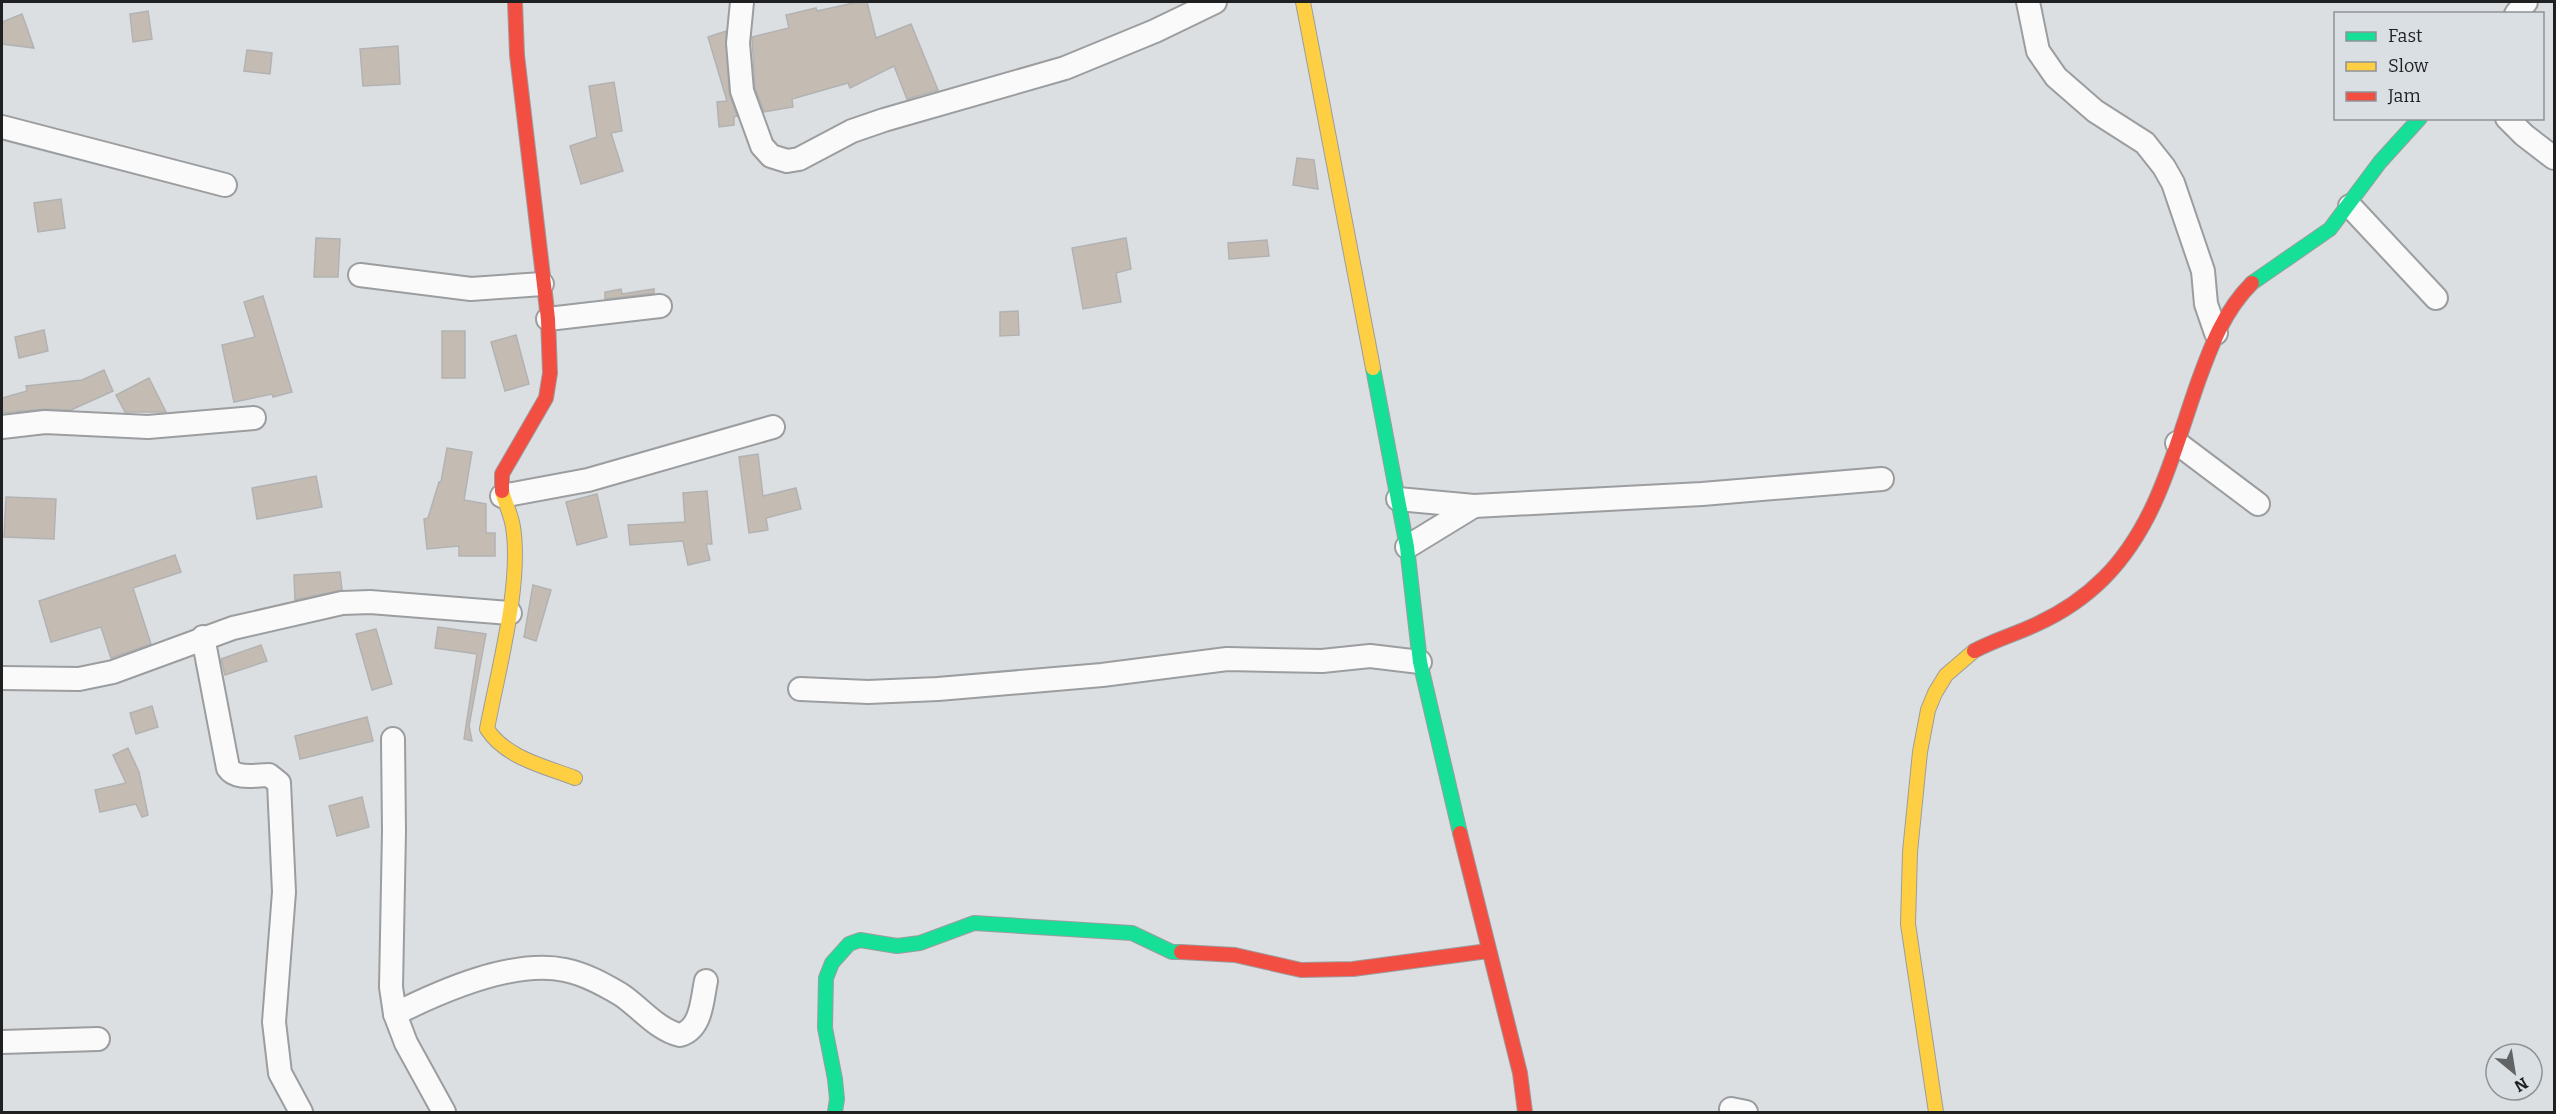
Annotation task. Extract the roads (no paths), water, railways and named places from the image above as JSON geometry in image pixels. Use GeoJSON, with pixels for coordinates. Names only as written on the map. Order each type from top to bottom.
{"type":"FeatureCollection","features":[{"type":"Feature","properties":{"kind":"street"},"geometry":{"type":"LineString","coordinates":[[515,2],[517,55],[542,284],[548,319],[550,373],[546,398],[502,474],[500,484],[513,528],[510,613],[487,729],[492,740],[503,748],[575,778]]}},
{"type":"Feature","properties":{"kind":"street"},"geometry":{"type":"LineString","coordinates":[[742,2],[738,43],[742,91],[762,146],[771,156],[787,161],[799,159],[852,131],[900,114],[1065,68],[1155,32],[1215,2]]}},
{"type":"Feature","properties":{"kind":"street"},"geometry":{"type":"LineString","coordinates":[[1303,2],[1407,547],[1420,662],[1488,951],[1520,1073],[1525,1113]]}},
{"type":"Feature","properties":{"kind":"street"},"geometry":{"type":"LineString","coordinates":[[2028,2],[2038,51],[2056,77],[2095,111],[2145,143],[2164,167],[2173,183],[2203,272],[2206,304],[2216,333]]}},
{"type":"Feature","properties":{"kind":"street"},"geometry":{"type":"LineString","coordinates":[[1936,1113],[1911,947],[1907,894],[1919,763],[1924,729],[1933,695],[1943,678],[1958,663],[1994,641],[2038,624],[2078,600],[2098,584],[2140,536],[2151,514],[2216,333],[2231,309],[2248,287],[2263,274],[2314,243],[2330,230],[2350,206],[2366,180],[2392,146],[2418,120]]}},
{"type":"Feature","properties":{"kind":"street"},"geometry":{"type":"LineString","coordinates":[[2509,120],[2554,158]]}},
{"type":"Feature","properties":{"kind":"street"},"geometry":{"type":"LineString","coordinates":[[2,128],[225,185]]}},
{"type":"Feature","properties":{"kind":"street"},"geometry":{"type":"LineString","coordinates":[[2350,206],[2436,298]]}},
{"type":"Feature","properties":{"kind":"street"},"geometry":{"type":"LineString","coordinates":[[360,275],[471,289],[542,284]]}},
{"type":"Feature","properties":{"kind":"street"},"geometry":{"type":"LineString","coordinates":[[2206,304],[2231,309]]}},
{"type":"Feature","properties":{"kind":"street"},"geometry":{"type":"LineString","coordinates":[[548,319],[660,306]]}},
{"type":"Feature","properties":{"kind":"street"},"geometry":{"type":"LineString","coordinates":[[2,427],[45,422],[148,427],[254,418]]}},
{"type":"Feature","properties":{"kind":"street"},"geometry":{"type":"LineString","coordinates":[[502,496],[588,480],[774,426]]}},
{"type":"Feature","properties":{"kind":"street"},"geometry":{"type":"LineString","coordinates":[[2176,443],[2258,504]]}},
{"type":"Feature","properties":{"kind":"street"},"geometry":{"type":"LineString","coordinates":[[1398,499],[1474,506],[1702,494],[1882,479]]}},
{"type":"Feature","properties":{"kind":"street"},"geometry":{"type":"LineString","coordinates":[[1407,547],[1474,506]]}},
{"type":"Feature","properties":{"kind":"street"},"geometry":{"type":"LineString","coordinates":[[2,678],[79,679],[113,672],[202,637],[243,625],[342,603],[370,602],[510,613]]}},
{"type":"Feature","properties":{"kind":"street"},"geometry":{"type":"LineString","coordinates":[[202,637],[228,768],[232,774],[237,776],[269,775],[279,783],[284,891],[275,994],[275,1034],[280,1073],[301,1113]]}},
{"type":"Feature","properties":{"kind":"street"},"geometry":{"type":"LineString","coordinates":[[800,689],[868,692],[938,689],[1102,675],[1227,658],[1322,661],[1370,656],[1420,662]]}},
{"type":"Feature","properties":{"kind":"street"},"geometry":{"type":"LineString","coordinates":[[393,739],[391,987],[396,1014],[406,1043],[444,1113]]}},
{"type":"Feature","properties":{"kind":"street"},"geometry":{"type":"LineString","coordinates":[[835,1113],[837,1099],[835,1079],[825,1028],[826,978],[832,963],[840,952],[849,944],[861,940],[897,945],[920,943],[955,928],[974,923],[1058,930],[1096,929],[1132,933],[1172,952],[1235,956],[1301,970],[1325,970],[1488,951]]}},
{"type":"Feature","properties":{"kind":"street"},"geometry":{"type":"LineString","coordinates":[[396,1014],[446,991],[483,978],[542,968],[564,970],[592,979],[621,994],[665,1029],[680,1035],[690,1030],[699,1015],[706,981]]}},
{"type":"Feature","properties":{"kind":"street"},"geometry":{"type":"LineString","coordinates":[[2,1042],[98,1039]]}}]}
